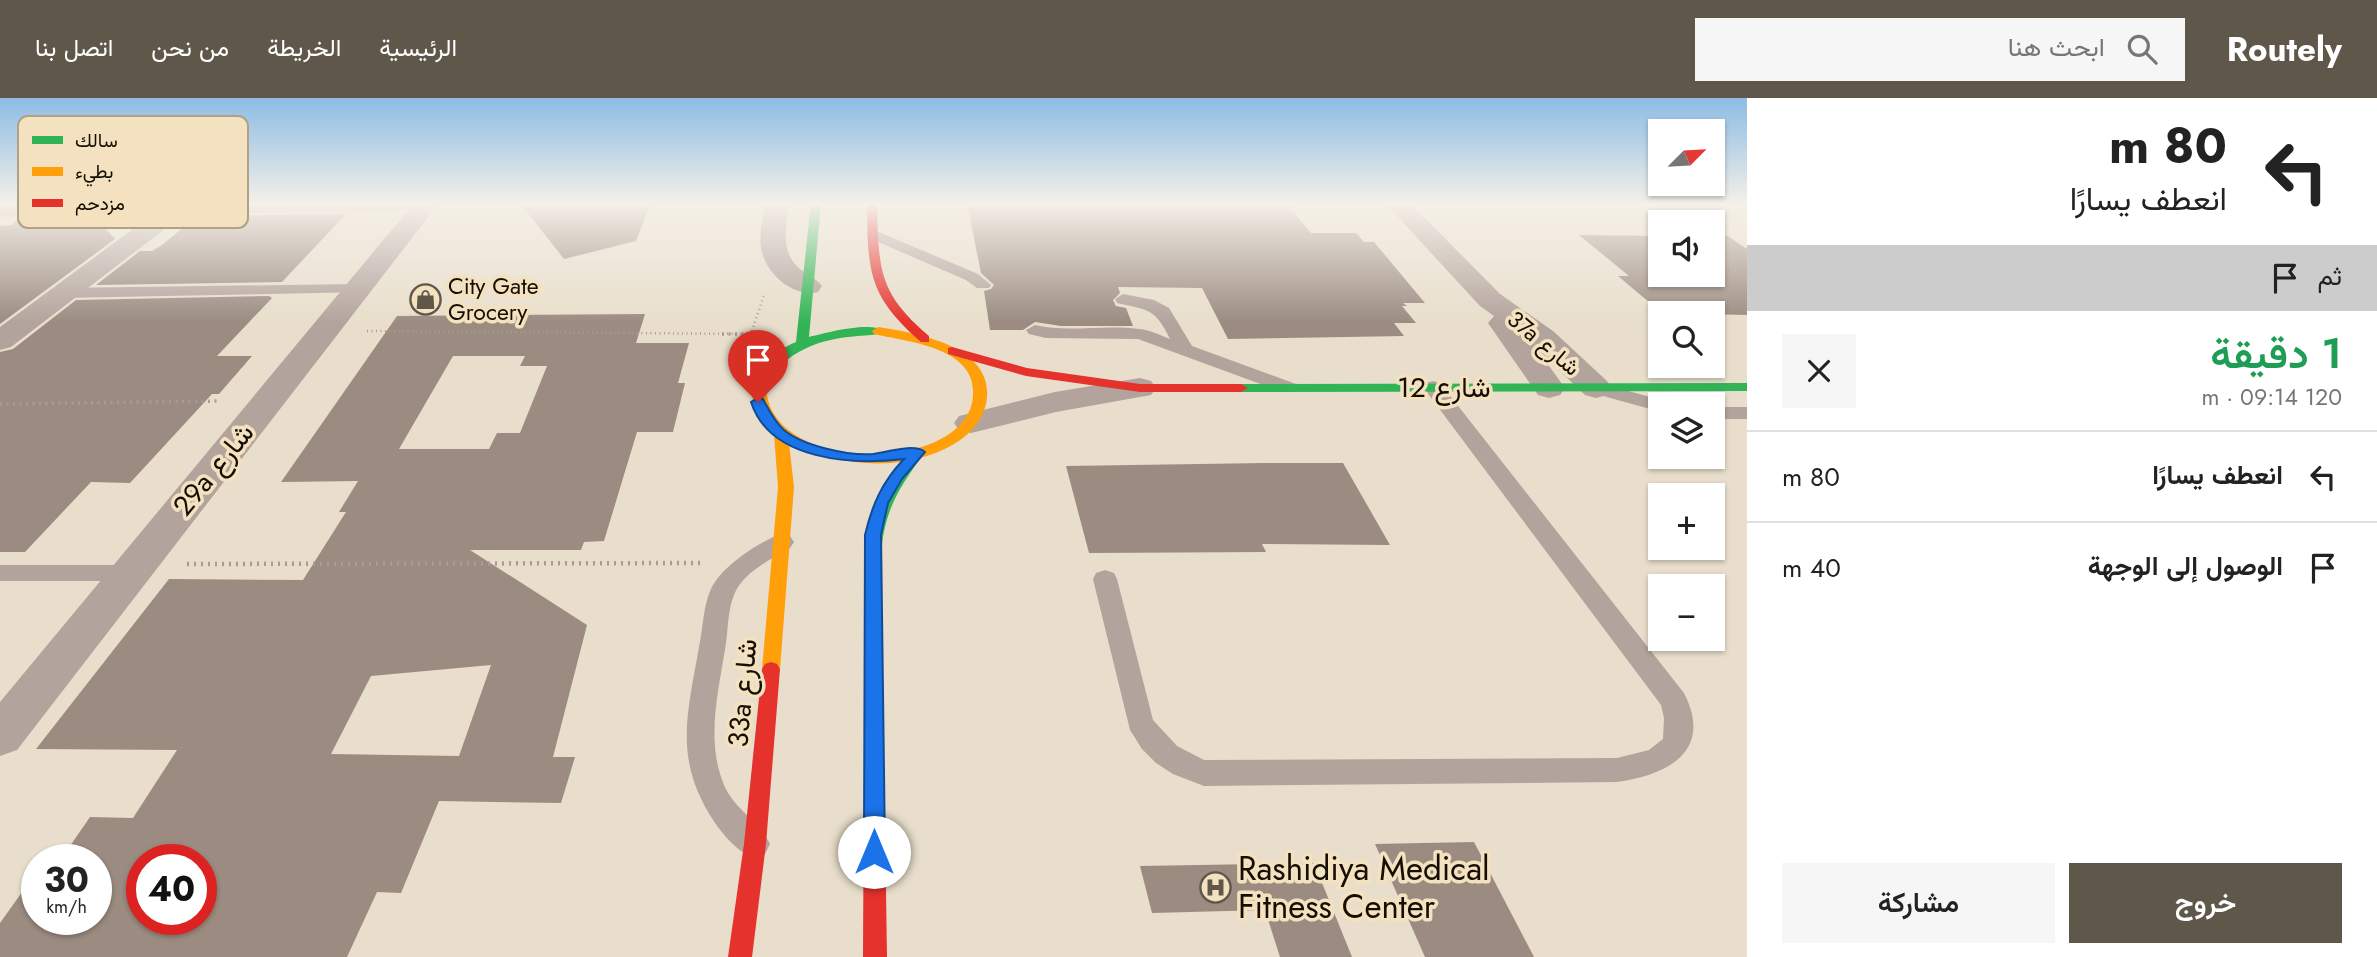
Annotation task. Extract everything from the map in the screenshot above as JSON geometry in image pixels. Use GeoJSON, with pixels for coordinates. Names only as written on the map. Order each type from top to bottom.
{"type":"FeatureCollection","features":[{"type":"Feature","properties":{"kind":"street"},"geometry":{"type":"LineString","coordinates":[[0,341],[130,243]]}},
{"type":"Feature","properties":{"kind":"street","name":"29a شارع"},"geometry":{"type":"LineString","coordinates":[[0,736],[394,243]]}},
{"type":"Feature","properties":{"kind":"street"},"geometry":{"type":"LineString","coordinates":[[771,243],[774,255],[792,278],[808,286]]}},
{"type":"Feature","properties":{"kind":"street"},"geometry":{"type":"LineString","coordinates":[[802,344],[812,243]]}},
{"type":"Feature","properties":{"kind":"street"},"geometry":{"type":"LineString","coordinates":[[874,243],[875,285],[895,315],[925,340]]}},
{"type":"Feature","properties":{"kind":"street","name":"37a شارع"},"geometry":{"type":"LineString","coordinates":[[1435,243],[1490,300],[1542,337],[1597,388]]}},
{"type":"Feature","properties":{"kind":"street","name":"37a شارع"},"geometry":{"type":"LineString","coordinates":[[1490,300],[1504,325],[1549,388]]}},
{"type":"Feature","properties":{"kind":"street"},"geometry":{"type":"LineString","coordinates":[[862,331],[895,333],[925,340],[951,351],[972,369],[982,390],[978,412],[971,423],[940,445],[894,457],[843,457],[820,452],[780,434],[761,413],[757,390],[760,380],[776,359],[802,344],[830,335],[862,331]]}},
{"type":"Feature","properties":{"kind":"street","name":"شارع 12"},"geometry":{"type":"LineString","coordinates":[[951,351],[1040,375],[1140,388],[1747,387]]}},
{"type":"Feature","properties":{"kind":"street","name":"شارع 12"},"geometry":{"type":"LineString","coordinates":[[971,423],[1055,402],[1140,388]]}},
{"type":"Feature","properties":{"kind":"street","name":"33a شارع"},"geometry":{"type":"LineString","coordinates":[[740,957],[755,844],[782,542],[786,487],[780,434]]}},
{"type":"Feature","properties":{"kind":"street"},"geometry":{"type":"LineString","coordinates":[[875,957],[873,535],[880,503],[896,476],[918,452]]}},
{"type":"Feature","properties":{"kind":"lane"},"geometry":{"type":"LineString","coordinates":[[893,243],[972,277],[983,285]]}},
{"type":"Feature","properties":{"kind":"lane"},"geometry":{"type":"LineString","coordinates":[[61,293],[357,289]]}},
{"type":"Feature","properties":{"kind":"lane"},"geometry":{"type":"LineString","coordinates":[[1123,299],[1147,302],[1163,309],[1184,349]]}},
{"type":"Feature","properties":{"kind":"lane"},"geometry":{"type":"LineString","coordinates":[[1035,330],[1046,333],[1134,333],[1289,388]]}},
{"type":"Feature","properties":{"kind":"lane"},"geometry":{"type":"LineString","coordinates":[[1105,579],[1140,722],[1163,754],[1194,770],[1218,773],[1617,770],[1659,761],[1672,751],[1679,736],[1681,719],[1674,701],[1433,387]]}},
{"type":"Feature","properties":{"kind":"lane"},"geometry":{"type":"LineString","coordinates":[[1597,388],[1648,402]]}},
{"type":"Feature","properties":{"kind":"lane"},"geometry":{"type":"LineString","coordinates":[[1725,414],[1745,415]]}},
{"type":"Feature","properties":{"kind":"lane"},"geometry":{"type":"LineString","coordinates":[[755,844],[731,821],[713,795],[699,746],[699,725],[722,591],[747,563],[782,542]]}},
{"type":"Feature","properties":{"kind":"lane"},"geometry":{"type":"LineString","coordinates":[[0,573],[133,569]]}},
{"type":"Feature","properties":{"kind":"path"},"geometry":{"type":"LineString","coordinates":[[1725,262],[1747,278]]}},
{"type":"Feature","properties":{"kind":"path"},"geometry":{"type":"LineString","coordinates":[[324,330],[751,334],[767,286],[808,286]]}},
{"type":"Feature","properties":{"kind":"path"},"geometry":{"type":"LineString","coordinates":[[0,404],[268,401]]}},
{"type":"Feature","properties":{"kind":"path"},"geometry":{"type":"LineString","coordinates":[[133,569],[747,563]]}},
{"type":"Feature","properties":{"kind":"building"},"geometry":{"type":"Polygon","coordinates":[[[0,243],[109,243],[0,324],[0,243]]]}},
{"type":"Feature","properties":{"kind":"building"},"geometry":{"type":"Polygon","coordinates":[[[319,243],[282,282],[96,285],[140,251],[152,251],[162,245],[319,243]]]}},
{"type":"Feature","properties":{"kind":"building"},"geometry":{"type":"Polygon","coordinates":[[[551,243],[628,243],[564,259],[551,243]]]}},
{"type":"Feature","properties":{"kind":"building"},"geometry":{"type":"Polygon","coordinates":[[[975,243],[1375,243],[1425,303],[1403,303],[1407,306],[1402,306],[1416,323],[1394,323],[1404,336],[1228,339],[1202,288],[1118,287],[1120,293],[1113,300],[1116,306],[1126,308],[1133,326],[1061,326],[1035,322],[1023,330],[990,330],[984,291],[994,285],[981,273],[975,243]]]}},
{"type":"Feature","properties":{"kind":"building"},"geometry":{"type":"Polygon","coordinates":[[[1589,243],[1648,243],[1648,287],[1725,287],[1725,243],[1738,243],[1747,249],[1747,315],[1725,314],[1725,301],[1648,301],[1618,276],[1629,276],[1589,243]]]}},
{"type":"Feature","properties":{"kind":"building"},"geometry":{"type":"Polygon","coordinates":[[[272,298],[217,356],[252,356],[219,394],[212,394],[130,483],[91,482],[25,552],[0,552],[0,352],[13,349],[76,300],[272,298]]]}},
{"type":"Feature","properties":{"kind":"building"},"geometry":{"type":"Polygon","coordinates":[[[645,314],[636,343],[689,343],[678,383],[685,383],[673,432],[637,432],[604,541],[584,542],[581,550],[470,550],[587,625],[553,757],[575,757],[561,803],[439,801],[401,893],[377,892],[347,957],[0,957],[0,923],[21,894],[21,935],[112,935],[112,844],[71,844],[90,817],[133,818],[177,750],[36,749],[169,579],[303,580],[346,512],[339,512],[358,481],[281,482],[397,316],[645,314]],[[453,356],[399,449],[489,449],[497,433],[520,433],[547,366],[520,366],[525,356],[453,356]],[[491,665],[371,676],[331,754],[459,756],[491,665]]]}},
{"type":"Feature","properties":{"kind":"building"},"geometry":{"type":"Polygon","coordinates":[[[1343,463],[1390,545],[1262,544],[1266,552],[1089,553],[1066,466],[1343,463]]]}},
{"type":"Feature","properties":{"kind":"building"},"geometry":{"type":"Polygon","coordinates":[[[1474,842],[1534,957],[1425,957],[1375,844],[1474,842]]]}},
{"type":"Feature","properties":{"kind":"building"},"geometry":{"type":"Polygon","coordinates":[[[1314,863],[1352,957],[1280,957],[1265,910],[1152,913],[1140,866],[1314,863]]]}},
{"type":"Feature","properties":{"kind":"traffic: fast"},"geometry":{"type":"LineString","coordinates":[[802,344],[812,243]]}},
{"type":"Feature","properties":{"kind":"traffic: fast"},"geometry":{"type":"LineString","coordinates":[[759,382],[781,356],[795,347],[827,336],[878,331]]}},
{"type":"Feature","properties":{"kind":"traffic: fast"},"geometry":{"type":"LineString","coordinates":[[1241,388],[1747,387]]}},
{"type":"Feature","properties":{"kind":"traffic: fast"},"geometry":{"type":"LineString","coordinates":[[873,558],[876,528],[885,501],[899,476],[918,452]]}},
{"type":"Feature","properties":{"kind":"traffic: slow"},"geometry":{"type":"LineString","coordinates":[[759,382],[759,400],[765,415],[775,428],[809,447],[831,454],[855,458],[905,456],[949,441],[966,428],[975,416],[980,400],[980,383],[974,370],[962,358],[946,349],[910,337],[878,331]]}},
{"type":"Feature","properties":{"kind":"traffic: slow"},"geometry":{"type":"LineString","coordinates":[[771,669],[786,487],[781,434]]}},
{"type":"Feature","properties":{"kind":"traffic: jam"},"geometry":{"type":"LineString","coordinates":[[873,243],[878,280],[884,294],[906,323],[925,339]]}},
{"type":"Feature","properties":{"kind":"traffic: jam"},"geometry":{"type":"LineString","coordinates":[[952,351],[1026,372],[1140,388],[1241,388]]}},
{"type":"Feature","properties":{"kind":"traffic: jam"},"geometry":{"type":"LineString","coordinates":[[873,558],[875,957]]}},
{"type":"Feature","properties":{"kind":"traffic: jam"},"geometry":{"type":"LineString","coordinates":[[740,957],[755,844],[771,669]]}},
{"type":"Feature","properties":{"kind":"place","name":"City Gate Grocery"},"geometry":{"type":"Point","coordinates":[425,299]}},
{"type":"Feature","properties":{"kind":"place","name":"Rashidiya Medical Fitness Center"},"geometry":{"type":"Point","coordinates":[1215,887]}},
{"type":"Feature","properties":{"kind":"route"},"geometry":{"type":"LineString","coordinates":[[758,402],[761,413],[780,434],[820,452],[869,459],[918,452],[896,476],[880,503],[873,535],[874,852]]}}]}
